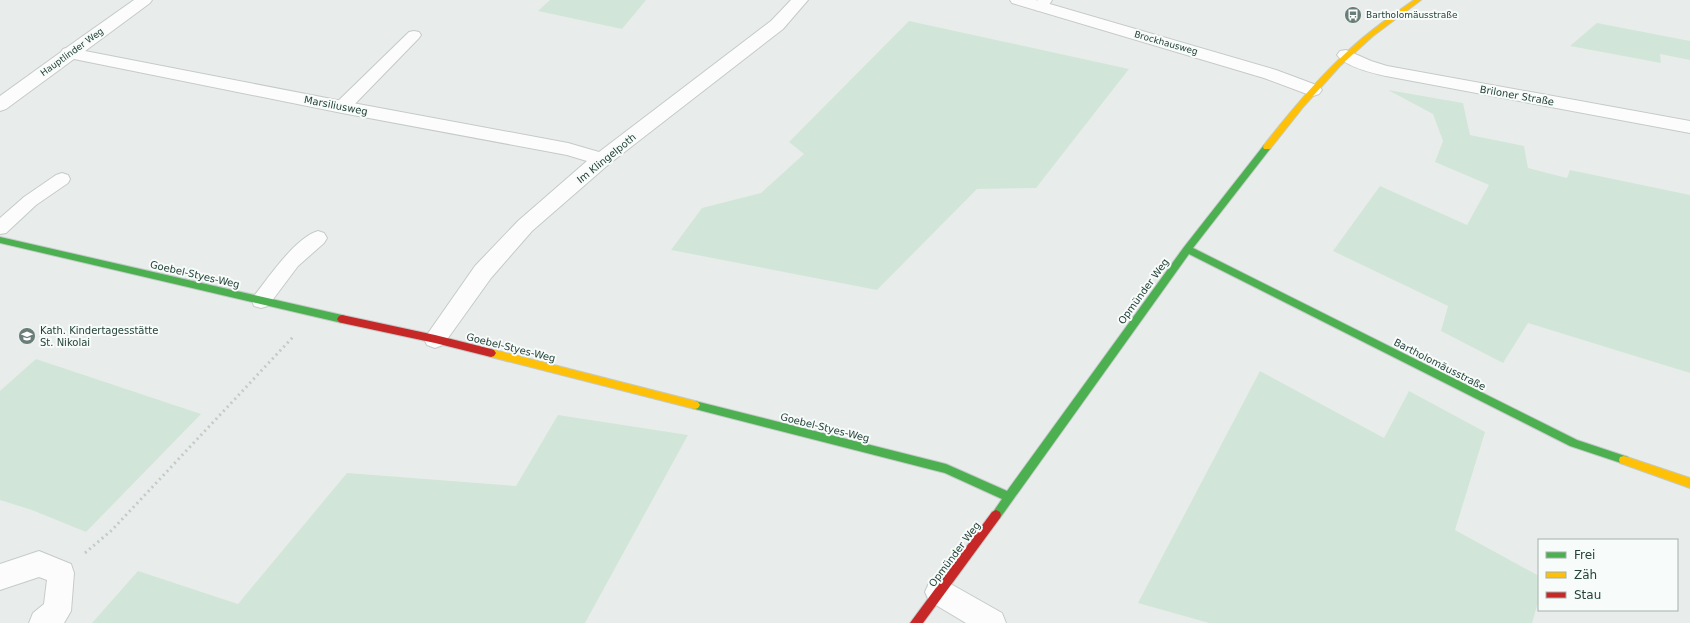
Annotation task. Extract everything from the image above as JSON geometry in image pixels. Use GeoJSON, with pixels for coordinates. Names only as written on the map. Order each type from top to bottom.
{"type":"FeatureCollection","features":[{"type":"Feature","properties":{"kind":"street","name":"Hauptlinder Weg"},"geometry":{"type":"LineString","coordinates":[[0,104],[68,53],[144,0]]}},
{"type":"Feature","properties":{"kind":"street","name":"Im Klingelpoth"},"geometry":{"type":"LineString","coordinates":[[435,339],[483,272],[520,232],[602,159],[777,25],[800,0]]}},
{"type":"Feature","properties":{"kind":"street","name":"Brockhausweg"},"geometry":{"type":"LineString","coordinates":[[1018,0],[1043,4],[1270,74],[1313,90]]}},
{"type":"Feature","properties":{"kind":"street","name":"Opmünder Weg"},"geometry":{"type":"LineString","coordinates":[[916,623],[1009,498],[1187,249],[1313,90],[1346,56],[1379,26],[1418,0]]}},
{"type":"Feature","properties":{"kind":"street","name":"Marsiliusweg"},"geometry":{"type":"LineString","coordinates":[[68,53],[342,107],[568,149],[602,159]]}},
{"type":"Feature","properties":{"kind":"street","name":"Briloner Straße"},"geometry":{"type":"LineString","coordinates":[[1346,56],[1365,65],[1386,71],[1690,127]]}},
{"type":"Feature","properties":{"kind":"street","name":"Goebel-Styes-Weg"},"geometry":{"type":"LineString","coordinates":[[0,240],[313,313],[435,339],[946,469],[1009,498]]}},
{"type":"Feature","properties":{"kind":"street","name":"Bartholomäusstraße"},"geometry":{"type":"LineString","coordinates":[[1187,249],[1574,443],[1690,484]]}},
{"type":"Feature","properties":{"kind":"street"},"geometry":{"type":"LineString","coordinates":[[0,577],[39,564],[61,573],[57,611],[43,623]]}},
{"type":"Feature","properties":{"kind":"street"},"geometry":{"type":"LineString","coordinates":[[939,592],[992,623]]}},
{"type":"Feature","properties":{"kind":"lane"},"geometry":{"type":"LineString","coordinates":[[342,107],[414,35]]}},
{"type":"Feature","properties":{"kind":"lane"},"geometry":{"type":"LineString","coordinates":[[0,228],[30,201],[62,179]]}},
{"type":"Feature","properties":{"kind":"lane"},"geometry":{"type":"LineString","coordinates":[[261,301],[292,261],[318,238]]}},
{"type":"Feature","properties":{"kind":"path"},"geometry":{"type":"LineString","coordinates":[[61,573],[112,530],[285,347],[313,313]]}},
{"type":"Feature","properties":{"kind":"green space"},"geometry":{"type":"Polygon","coordinates":[[[550,0],[646,0],[622,29],[538,11],[550,0]]]}},
{"type":"Feature","properties":{"kind":"green space"},"geometry":{"type":"Polygon","coordinates":[[[909,21],[1129,69],[1036,188],[977,189],[877,290],[671,250],[702,208],[761,193],[804,154],[789,142],[909,21]]]}},
{"type":"Feature","properties":{"kind":"green space"},"geometry":{"type":"Polygon","coordinates":[[[1597,23],[1690,41],[1690,60],[1660,54],[1661,63],[1570,46],[1597,23]]]}},
{"type":"Feature","properties":{"kind":"green space"},"geometry":{"type":"Polygon","coordinates":[[[1388,90],[1463,103],[1470,135],[1524,146],[1528,168],[1567,178],[1570,170],[1690,195],[1690,373],[1528,323],[1503,363],[1441,331],[1448,306],[1333,251],[1380,186],[1467,225],[1489,185],[1435,162],[1443,141],[1433,114],[1388,90]]]}},
{"type":"Feature","properties":{"kind":"green space"},"geometry":{"type":"Polygon","coordinates":[[[36,359],[201,414],[86,532],[32,510],[0,500],[0,391],[36,359]]]}},
{"type":"Feature","properties":{"kind":"green space"},"geometry":{"type":"Polygon","coordinates":[[[1260,371],[1384,438],[1409,391],[1485,432],[1455,530],[1538,575],[1538,602],[1532,623],[1209,623],[1138,603],[1260,371]]]}},
{"type":"Feature","properties":{"kind":"green space"},"geometry":{"type":"Polygon","coordinates":[[[558,415],[688,435],[585,623],[92,623],[138,571],[238,604],[347,473],[516,486],[558,415]]]}},
{"type":"Feature","properties":{"kind":"traffic: fast"},"geometry":{"type":"LineString","coordinates":[[996,515],[1186,252],[1267,147]]}},
{"type":"Feature","properties":{"kind":"traffic: fast"},"geometry":{"type":"LineString","coordinates":[[0,240],[342,319]]}},
{"type":"Feature","properties":{"kind":"traffic: fast"},"geometry":{"type":"LineString","coordinates":[[1187,249],[1574,443],[1624,460]]}},
{"type":"Feature","properties":{"kind":"traffic: fast"},"geometry":{"type":"LineString","coordinates":[[695,405],[946,469],[1009,497]]}},
{"type":"Feature","properties":{"kind":"traffic: slow"},"geometry":{"type":"LineString","coordinates":[[1267,147],[1337,64],[1377,29],[1418,0]]}},
{"type":"Feature","properties":{"kind":"traffic: slow"},"geometry":{"type":"LineString","coordinates":[[491,353],[695,405]]}},
{"type":"Feature","properties":{"kind":"traffic: slow"},"geometry":{"type":"LineString","coordinates":[[1624,460],[1690,483]]}},
{"type":"Feature","properties":{"kind":"traffic: jam"},"geometry":{"type":"LineString","coordinates":[[342,319],[491,353]]}},
{"type":"Feature","properties":{"kind":"traffic: jam"},"geometry":{"type":"LineString","coordinates":[[916,623],[996,515]]}},
{"type":"Feature","properties":{"kind":"place","name":"Bartholomäusstraße"},"geometry":{"type":"Point","coordinates":[1353,15]}},
{"type":"Feature","properties":{"kind":"place","name":"Kath. Kindertagesstätte St. Nikolai"},"geometry":{"type":"Point","coordinates":[27,336]}}]}
